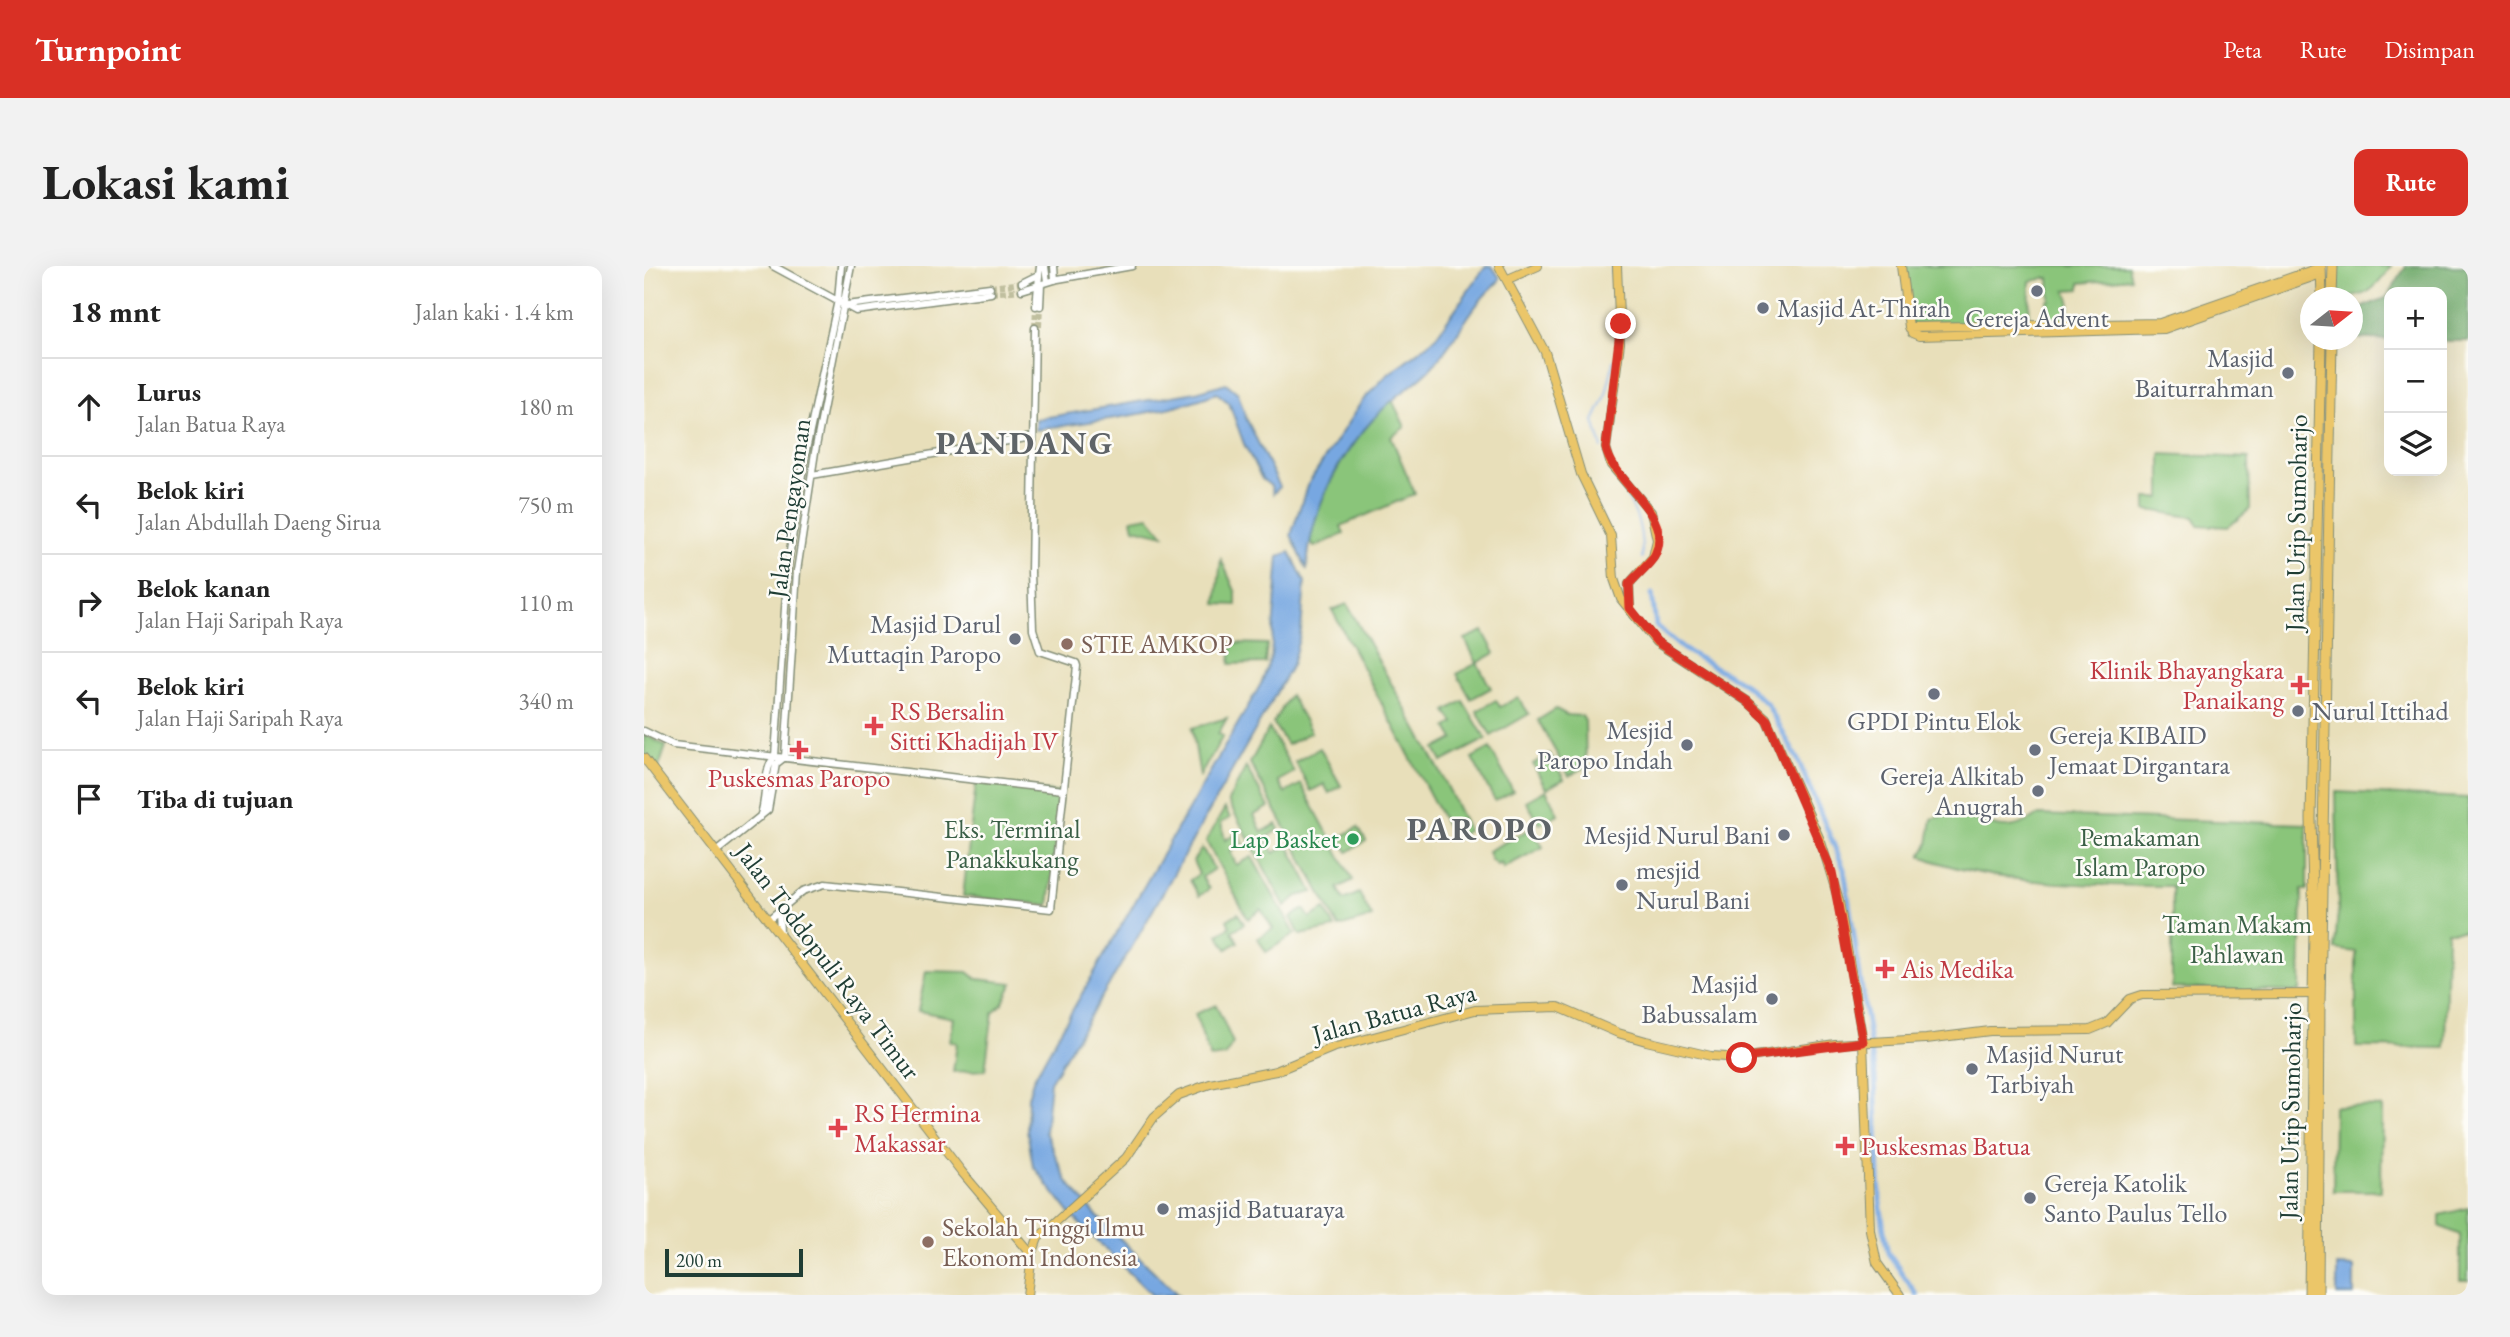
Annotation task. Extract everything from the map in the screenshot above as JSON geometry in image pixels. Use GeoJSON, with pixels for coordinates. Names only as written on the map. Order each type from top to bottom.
{"type":"FeatureCollection","features":[{"type":"Feature","properties":{"kind":"highway"},"geometry":{"type":"LineString","coordinates":[[2332,287],[2333,266]]}},
{"type":"Feature","properties":{"kind":"highway"},"geometry":{"type":"LineString","coordinates":[[2321,269],[2322,287]]}},
{"type":"Feature","properties":{"kind":"highway","name":"Jalan Urip Sumoharjo"},"geometry":{"type":"LineString","coordinates":[[2309,1295],[2315,1149],[2323,512],[2319,391],[2321,350]]}},
{"type":"Feature","properties":{"kind":"highway","name":"Jalan Urip Sumoharjo"},"geometry":{"type":"LineString","coordinates":[[2318,1295],[2311,819],[2332,350]]}},
{"type":"Feature","properties":{"kind":"highway"},"geometry":{"type":"LineString","coordinates":[[2319,391],[2330,391]]}},
{"type":"Feature","properties":{"kind":"main road"},"geometry":{"type":"LineString","coordinates":[[1538,266],[1503,274],[1545,352],[1577,464],[1611,536],[1616,587],[1621,599],[1657,642],[1747,701],[1767,720],[1832,872],[1864,1042],[1870,1230],[1877,1263],[1900,1295]]}},
{"type":"Feature","properties":{"kind":"main road"},"geometry":{"type":"LineString","coordinates":[[1617,266],[1619,352],[1605,446],[1611,465],[1651,512],[1657,540],[1653,557],[1629,584],[1630,608]]}},
{"type":"Feature","properties":{"kind":"main road"},"geometry":{"type":"LineString","coordinates":[[1900,266],[1909,327],[1914,335],[2016,330],[2164,329],[2321,269]]}},
{"type":"Feature","properties":{"kind":"main road","name":"Jalan Toddopuli Raya Timur"},"geometry":{"type":"LineString","coordinates":[[644,758],[961,1171],[1032,1255]]}},
{"type":"Feature","properties":{"kind":"main road","name":"Jalan Batua Raya"},"geometry":{"type":"LineString","coordinates":[[1032,1255],[1036,1242],[1045,1231],[1126,1158],[1154,1117],[1179,1095],[1210,1084],[1276,1070],[1332,1048],[1475,1010],[1558,1007],[1618,1033],[1733,1058],[1849,1043],[2003,1030],[2090,1030],[2107,1023],[2130,999],[2142,995],[2312,995]]}},
{"type":"Feature","properties":{"kind":"main road"},"geometry":{"type":"LineString","coordinates":[[1849,1043],[1864,1060]]}},
{"type":"Feature","properties":{"kind":"main road"},"geometry":{"type":"LineString","coordinates":[[1027,1295],[1032,1255]]}},
{"type":"Feature","properties":{"kind":"street"},"geometry":{"type":"LineString","coordinates":[[773,266],[859,311],[991,290]]}},
{"type":"Feature","properties":{"kind":"street","name":"Jalan Pengayoman"},"geometry":{"type":"LineString","coordinates":[[760,817],[765,803],[770,762],[775,756],[786,578],[804,464],[838,300],[841,266]]}},
{"type":"Feature","properties":{"kind":"street","name":"Jalan Pengayoman"},"geometry":{"type":"LineString","coordinates":[[760,817],[770,805],[776,764],[785,757],[794,601],[813,465],[846,305],[851,266]]}},
{"type":"Feature","properties":{"kind":"street"},"geometry":{"type":"LineString","coordinates":[[1040,266],[1038,275],[1041,284]]}},
{"type":"Feature","properties":{"kind":"street"},"geometry":{"type":"LineString","coordinates":[[1038,306],[1045,266]]}},
{"type":"Feature","properties":{"kind":"street"},"geometry":{"type":"LineString","coordinates":[[1054,266],[1055,280]]}},
{"type":"Feature","properties":{"kind":"street"},"geometry":{"type":"LineString","coordinates":[[1038,275],[1022,286],[1132,266]]}},
{"type":"Feature","properties":{"kind":"street"},"geometry":{"type":"LineString","coordinates":[[769,919],[809,888],[835,884],[1051,909],[1077,673],[1076,663],[1043,654],[1035,641],[1031,573],[1032,437],[1037,328]]}},
{"type":"Feature","properties":{"kind":"street"},"geometry":{"type":"LineString","coordinates":[[812,475],[1032,437]]}},
{"type":"Feature","properties":{"kind":"street"},"geometry":{"type":"LineString","coordinates":[[804,464],[813,465]]}},
{"type":"Feature","properties":{"kind":"street"},"geometry":{"type":"LineString","coordinates":[[644,731],[668,744],[1063,790]]}},
{"type":"Feature","properties":{"kind":"street"},"geometry":{"type":"LineString","coordinates":[[717,850],[760,817]]}},
{"type":"Feature","properties":{"kind":"street"},"geometry":{"type":"LineString","coordinates":[[779,910],[780,933]]}},
{"type":"Feature","properties":{"kind":"green space"},"geometry":{"type":"Polygon","coordinates":[[[1905,266],[2128,266],[2131,278],[2080,283],[2080,289],[2066,290],[2070,300],[2068,323],[2049,323],[2049,278],[2030,281],[2029,324],[1912,326],[1905,266]]]}},
{"type":"Feature","properties":{"kind":"green space"},"geometry":{"type":"Polygon","coordinates":[[[2337,266],[2391,266],[2380,282],[2363,294],[2363,287],[2337,287],[2337,266]]]}},
{"type":"Feature","properties":{"kind":"green space"},"geometry":{"type":"Polygon","coordinates":[[[2406,266],[2468,266],[2468,341],[2447,341],[2447,287],[2393,287],[2406,266]]]}},
{"type":"Feature","properties":{"kind":"green space"},"geometry":{"type":"Polygon","coordinates":[[[2384,299],[2384,340],[2363,339],[2363,307],[2384,299]]]}},
{"type":"Feature","properties":{"kind":"green space"},"geometry":{"type":"Polygon","coordinates":[[[1392,400],[1405,427],[1391,437],[1415,494],[1341,526],[1344,534],[1314,547],[1310,540],[1315,520],[1340,464],[1377,414],[1392,400]]]}},
{"type":"Feature","properties":{"kind":"green space"},"geometry":{"type":"Polygon","coordinates":[[[2161,454],[2249,458],[2250,509],[2228,527],[2199,525],[2194,517],[2146,510],[2146,498],[2161,498],[2161,454]]]}},
{"type":"Feature","properties":{"kind":"green space"},"geometry":{"type":"Polygon","coordinates":[[[1149,516],[1164,535],[1134,528],[1132,519],[1149,516]]]}},
{"type":"Feature","properties":{"kind":"green space"},"geometry":{"type":"Polygon","coordinates":[[[1221,559],[1236,593],[1236,605],[1216,604],[1221,559]]]}},
{"type":"Feature","properties":{"kind":"green space"},"geometry":{"type":"Polygon","coordinates":[[[1347,604],[1440,771],[1468,830],[1454,840],[1332,610],[1347,604]]]}},
{"type":"Feature","properties":{"kind":"green space"},"geometry":{"type":"Polygon","coordinates":[[[1483,631],[1495,653],[1477,663],[1465,639],[1483,631]]]}},
{"type":"Feature","properties":{"kind":"green space"},"geometry":{"type":"Polygon","coordinates":[[[1232,643],[1267,644],[1265,663],[1230,664],[1232,643]]]}},
{"type":"Feature","properties":{"kind":"green space"},"geometry":{"type":"Polygon","coordinates":[[[1477,663],[1491,688],[1471,699],[1457,674],[1477,663]]]}},
{"type":"Feature","properties":{"kind":"green space"},"geometry":{"type":"Polygon","coordinates":[[[1290,695],[1311,732],[1287,745],[1273,723],[1290,695]]]}},
{"type":"Feature","properties":{"kind":"green space"},"geometry":{"type":"Polygon","coordinates":[[[1518,697],[1529,714],[1491,736],[1477,711],[1496,700],[1500,707],[1518,697]]]}},
{"type":"Feature","properties":{"kind":"green space"},"geometry":{"type":"Polygon","coordinates":[[[1463,701],[1486,739],[1442,762],[1435,749],[1454,739],[1447,727],[1454,723],[1446,711],[1463,701]]]}},
{"type":"Feature","properties":{"kind":"green space"},"geometry":{"type":"Polygon","coordinates":[[[1556,709],[1567,715],[1582,716],[1585,721],[1586,767],[1569,776],[1538,720],[1556,709]]]}},
{"type":"Feature","properties":{"kind":"green space"},"geometry":{"type":"Polygon","coordinates":[[[1227,718],[1218,734],[1223,736],[1200,776],[1192,728],[1227,718]]]}},
{"type":"Feature","properties":{"kind":"green space"},"geometry":{"type":"Polygon","coordinates":[[[1269,728],[1294,772],[1278,781],[1285,793],[1301,784],[1353,880],[1338,888],[1344,900],[1359,893],[1372,917],[1339,927],[1250,763],[1269,728]]]}},
{"type":"Feature","properties":{"kind":"green space"},"geometry":{"type":"Polygon","coordinates":[[[644,734],[666,746],[658,770],[644,753],[644,734]]]}},
{"type":"Feature","properties":{"kind":"green space"},"geometry":{"type":"Polygon","coordinates":[[[1320,748],[1341,786],[1329,793],[1324,784],[1311,791],[1295,762],[1320,748]]]}},
{"type":"Feature","properties":{"kind":"green space"},"geometry":{"type":"Polygon","coordinates":[[[1490,748],[1513,791],[1495,801],[1472,758],[1490,748]]]}},
{"type":"Feature","properties":{"kind":"green space"},"geometry":{"type":"Polygon","coordinates":[[[1550,754],[1564,779],[1546,789],[1533,764],[1550,754]]]}},
{"type":"Feature","properties":{"kind":"green space"},"geometry":{"type":"Polygon","coordinates":[[[1246,767],[1269,807],[1254,815],[1262,832],[1277,824],[1279,829],[1266,838],[1274,853],[1288,845],[1313,892],[1298,896],[1285,906],[1228,801],[1246,767]]]}},
{"type":"Feature","properties":{"kind":"green space","name":"Eks. Terminal Panakkukang"},"geometry":{"type":"Polygon","coordinates":[[[976,783],[1061,793],[1049,905],[963,896],[976,783]]]}},
{"type":"Feature","properties":{"kind":"green space"},"geometry":{"type":"Polygon","coordinates":[[[1546,790],[1558,814],[1540,824],[1526,801],[1546,790]]]}},
{"type":"Feature","properties":{"kind":"green space"},"geometry":{"type":"Polygon","coordinates":[[[2336,792],[2468,798],[2468,931],[2447,931],[2445,1048],[2356,1047],[2356,952],[2335,949],[2338,910],[2336,792]]]}},
{"type":"Feature","properties":{"kind":"green space"},"geometry":{"type":"Polygon","coordinates":[[[1225,808],[1230,818],[1221,823],[1225,840],[1238,833],[1244,844],[1230,851],[1236,865],[1252,857],[1295,934],[1266,952],[1258,938],[1273,929],[1261,909],[1248,919],[1206,841],[1225,808]]]}},
{"type":"Feature","properties":{"kind":"green space","name":"Pemakaman Islam Paropo"},"geometry":{"type":"Polygon","coordinates":[[[1946,815],[2002,827],[2025,823],[2039,815],[2307,824],[2307,890],[2302,890],[2300,992],[2172,988],[2172,886],[2044,882],[1979,873],[1921,856],[1928,844],[1932,819],[1946,815]]]}},
{"type":"Feature","properties":{"kind":"green space","name":"Lap Basket"},"geometry":{"type":"Polygon","coordinates":[[[1358,827],[1366,841],[1348,852],[1339,838],[1358,827]]]}},
{"type":"Feature","properties":{"kind":"green space"},"geometry":{"type":"Polygon","coordinates":[[[1532,828],[1543,847],[1503,868],[1501,863],[1497,865],[1491,860],[1488,851],[1532,828]]]}},
{"type":"Feature","properties":{"kind":"green space"},"geometry":{"type":"Polygon","coordinates":[[[1202,848],[1214,869],[1202,877],[1209,889],[1199,896],[1190,880],[1199,874],[1193,861],[1202,848]]]}},
{"type":"Feature","properties":{"kind":"green space"},"geometry":{"type":"Polygon","coordinates":[[[1304,909],[1310,918],[1325,909],[1335,928],[1300,935],[1291,917],[1304,909]]]}},
{"type":"Feature","properties":{"kind":"green space"},"geometry":{"type":"Polygon","coordinates":[[[1238,913],[1244,924],[1232,931],[1238,942],[1227,949],[1218,934],[1230,927],[1227,920],[1238,913]]]}},
{"type":"Feature","properties":{"kind":"green space"},"geometry":{"type":"Polygon","coordinates":[[[926,971],[968,972],[977,979],[1013,983],[1002,1004],[993,1012],[985,1070],[953,1072],[957,1043],[950,1041],[954,1018],[918,1011],[926,971]]]}},
{"type":"Feature","properties":{"kind":"green space"},"geometry":{"type":"Polygon","coordinates":[[[1216,1005],[1233,1043],[1225,1056],[1210,1058],[1195,1014],[1216,1005]]]}},
{"type":"Feature","properties":{"kind":"green space"},"geometry":{"type":"Polygon","coordinates":[[[2334,1106],[2382,1107],[2381,1191],[2333,1191],[2334,1106]]]}},
{"type":"Feature","properties":{"kind":"green space"},"geometry":{"type":"Polygon","coordinates":[[[2468,1208],[2468,1281],[2460,1281],[2460,1235],[2440,1226],[2440,1215],[2468,1208]]]}},
{"type":"Feature","properties":{"kind":"water"},"geometry":{"type":"Polygon","coordinates":[[[1486,266],[1492,266],[1500,278],[1498,282],[1479,302],[1439,359],[1380,412],[1351,446],[1339,465],[1320,505],[1309,548],[1307,570],[1291,535],[1307,486],[1362,401],[1386,376],[1434,339],[1486,266]]]}},
{"type":"Feature","properties":{"kind":"water"},"geometry":{"type":"Polygon","coordinates":[[[1226,383],[1238,393],[1246,418],[1280,487],[1273,494],[1271,486],[1262,479],[1244,444],[1229,403],[1217,393],[1151,412],[1036,430],[1036,419],[1196,392],[1226,383]]]}},
{"type":"Feature","properties":{"kind":"water"},"geometry":{"type":"Polygon","coordinates":[[[1290,552],[1305,582],[1301,631],[1292,665],[1136,940],[1050,1082],[1045,1132],[1066,1180],[1096,1215],[1178,1295],[1152,1295],[1072,1216],[1033,1166],[1027,1130],[1028,1097],[1033,1080],[1061,1030],[1262,682],[1271,656],[1279,556],[1290,552]]]}},
{"type":"Feature","properties":{"kind":"water"},"geometry":{"type":"Polygon","coordinates":[[[2337,1266],[2354,1267],[2354,1295],[2337,1295],[2337,1266]]]}},
{"type":"Feature","properties":{"kind":"waterway"},"geometry":{"type":"LineString","coordinates":[[1612,266],[1614,299]]}},
{"type":"Feature","properties":{"kind":"waterway"},"geometry":{"type":"LineString","coordinates":[[1602,448],[1594,421],[1605,398],[1614,360]]}},
{"type":"Feature","properties":{"kind":"waterway"},"geometry":{"type":"LineString","coordinates":[[1612,472],[1631,503],[1638,522],[1642,558]]}},
{"type":"Feature","properties":{"kind":"waterway"},"geometry":{"type":"LineString","coordinates":[[1652,594],[1656,626],[1683,649],[1743,683],[1767,704],[1798,760],[1844,869],[1875,1077],[1880,1201],[1885,1238],[1888,1253],[1917,1295]]}},
{"type":"Feature","properties":{"kind":"tunnel"},"geometry":{"type":"LineString","coordinates":[[990,287],[1022,283]]}},
{"type":"Feature","properties":{"kind":"tunnel"},"geometry":{"type":"LineString","coordinates":[[991,293],[1022,290]]}},
{"type":"Feature","properties":{"kind":"tunnel"},"geometry":{"type":"LineString","coordinates":[[1035,328],[1036,306]]}},
{"type":"Feature","properties":{"kind":"tunnel"},"geometry":{"type":"LineString","coordinates":[[1039,327],[1040,306]]}},
{"type":"Feature","properties":{"kind":"place","name":"Gereja Advent"},"geometry":{"type":"Point","coordinates":[2037,291]}},
{"type":"Feature","properties":{"kind":"place","name":"Masjid At-Thirah"},"geometry":{"type":"Point","coordinates":[1763,308]}},
{"type":"Feature","properties":{"kind":"place","name":"Masjid Baiturrahman"},"geometry":{"type":"Point","coordinates":[2288,373]}},
{"type":"Feature","properties":{"kind":"place","name":"Masjid Darul Muttaqin Paropo"},"geometry":{"type":"Point","coordinates":[1015,639]}},
{"type":"Feature","properties":{"kind":"place","name":"STIE AMKOP"},"geometry":{"type":"Point","coordinates":[1067,644]}},
{"type":"Feature","properties":{"kind":"place","name":"Klinik Bhayangkara Panaikang"},"geometry":{"type":"Point","coordinates":[2300,685]}},
{"type":"Feature","properties":{"kind":"place","name":"GPDI Pintu Elok"},"geometry":{"type":"Point","coordinates":[1934,694]}},
{"type":"Feature","properties":{"kind":"place","name":"Nurul Ittihad"},"geometry":{"type":"Point","coordinates":[2298,711]}},
{"type":"Feature","properties":{"kind":"place","name":"RS Bersalin Sitti Khadijah IV"},"geometry":{"type":"Point","coordinates":[874,726]}},
{"type":"Feature","properties":{"kind":"place","name":"Mesjid Paropo Indah"},"geometry":{"type":"Point","coordinates":[1687,745]}},
{"type":"Feature","properties":{"kind":"place","name":"Puskesmas Paropo"},"geometry":{"type":"Point","coordinates":[799,750]}},
{"type":"Feature","properties":{"kind":"place","name":"Gereja KIBAID Jemaat Dirgantara"},"geometry":{"type":"Point","coordinates":[2035,750]}},
{"type":"Feature","properties":{"kind":"place","name":"Gereja Alkitab Anugrah"},"geometry":{"type":"Point","coordinates":[2038,791]}},
{"type":"Feature","properties":{"kind":"place","name":"Mesjid Nurul Bani"},"geometry":{"type":"Point","coordinates":[1784,835]}},
{"type":"Feature","properties":{"kind":"place","name":"Lap Basket"},"geometry":{"type":"Point","coordinates":[1353,839]}},
{"type":"Feature","properties":{"kind":"place","name":"mesjid Nurul Bani"},"geometry":{"type":"Point","coordinates":[1622,885]}},
{"type":"Feature","properties":{"kind":"place","name":"Ais Medika"},"geometry":{"type":"Point","coordinates":[1885,969]}},
{"type":"Feature","properties":{"kind":"place","name":"Masjid Babussalam"},"geometry":{"type":"Point","coordinates":[1772,999]}},
{"type":"Feature","properties":{"kind":"place","name":"Masjid Nurut Tarbiyah"},"geometry":{"type":"Point","coordinates":[1972,1069]}},
{"type":"Feature","properties":{"kind":"place","name":"RS Hermina Makassar"},"geometry":{"type":"Point","coordinates":[838,1128]}},
{"type":"Feature","properties":{"kind":"place","name":"Puskesmas Batua"},"geometry":{"type":"Point","coordinates":[1845,1146]}},
{"type":"Feature","properties":{"kind":"place","name":"Gereja Katolik Santo Paulus Tello"},"geometry":{"type":"Point","coordinates":[2030,1198]}},
{"type":"Feature","properties":{"kind":"place","name":"masjid Batuaraya"},"geometry":{"type":"Point","coordinates":[1163,1209]}},
{"type":"Feature","properties":{"kind":"place","name":"Sekolah Tinggi Ilmu Ekonomi Indonesia"},"geometry":{"type":"Point","coordinates":[928,1242]}},
{"type":"Feature","properties":{"kind":"district","name":"PANDANG"},"geometry":{"type":"Point","coordinates":[1025,442]}},
{"type":"Feature","properties":{"kind":"district","name":"PAROPO"},"geometry":{"type":"Point","coordinates":[1480,828]}},
{"type":"Feature","properties":{"kind":"route"},"geometry":{"type":"LineString","coordinates":[[1621,324],[1619,362],[1606,430],[1607,456],[1611,465],[1651,512],[1657,540],[1653,557],[1629,584],[1630,608],[1657,642],[1747,701],[1766,718],[1832,872],[1857,999],[1863,1042],[1742,1058]]}},
{"type":"Feature","properties":{"kind":"park label","name":"Taman Makam Pahlawan"},"geometry":{"type":"Point","coordinates":[2237,939]}}]}
